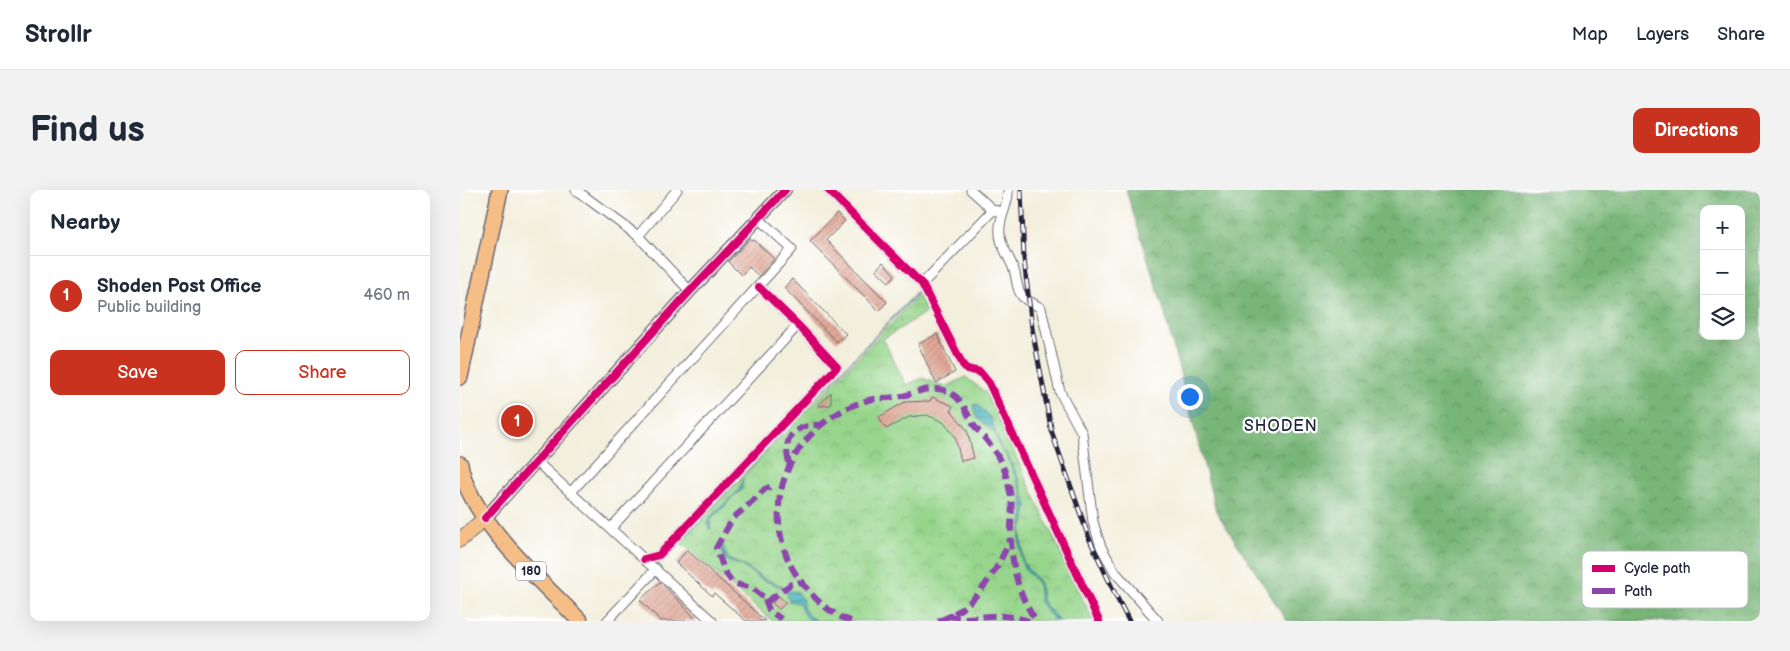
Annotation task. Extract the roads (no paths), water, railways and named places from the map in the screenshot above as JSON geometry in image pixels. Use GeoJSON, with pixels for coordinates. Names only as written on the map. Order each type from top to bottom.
{"type":"FeatureCollection","features":[{"type":"Feature","properties":{"kind":"highway"},"geometry":{"type":"LineString","coordinates":[[460,377],[500,190]]}},
{"type":"Feature","properties":{"kind":"highway","name":"180"},"geometry":{"type":"LineString","coordinates":[[460,464],[472,498],[498,537],[580,621]]}},
{"type":"Feature","properties":{"kind":"main road"},"geometry":{"type":"LineString","coordinates":[[460,540],[485,518]]}},
{"type":"Feature","properties":{"kind":"street"},"geometry":{"type":"LineString","coordinates":[[576,190],[638,236],[690,291]]}},
{"type":"Feature","properties":{"kind":"street"},"geometry":{"type":"LineString","coordinates":[[638,236],[677,190]]}},
{"type":"Feature","properties":{"kind":"street"},"geometry":{"type":"LineString","coordinates":[[485,518],[690,291],[785,190]]}},
{"type":"Feature","properties":{"kind":"street"},"geometry":{"type":"LineString","coordinates":[[828,190],[922,284],[963,365],[968,369],[980,372],[989,383],[1099,621]]}},
{"type":"Feature","properties":{"kind":"street"},"geometry":{"type":"LineString","coordinates":[[971,190],[998,211],[1004,251],[1014,270],[1019,290],[1022,296],[1042,308],[1060,392],[1082,433],[1093,522],[1101,547],[1115,572],[1158,621]]}},
{"type":"Feature","properties":{"kind":"street"},"geometry":{"type":"LineString","coordinates":[[922,284],[998,211],[1009,198],[1008,190]]}},
{"type":"Feature","properties":{"kind":"street"},"geometry":{"type":"LineString","coordinates":[[570,492],[792,249],[758,218]]}},
{"type":"Feature","properties":{"kind":"street"},"geometry":{"type":"LineString","coordinates":[[644,559],[659,555],[837,367],[759,287]]}},
{"type":"Feature","properties":{"kind":"street"},"geometry":{"type":"LineString","coordinates":[[611,528],[798,325]]}},
{"type":"Feature","properties":{"kind":"street"},"geometry":{"type":"LineString","coordinates":[[537,462],[712,621]]}},
{"type":"Feature","properties":{"kind":"street"},"geometry":{"type":"LineString","coordinates":[[607,621],[656,569]]}},
{"type":"Feature","properties":{"kind":"water"},"geometry":{"type":"Polygon","coordinates":[[[919,290],[920,291],[791,424],[919,290]]]}},
{"type":"Feature","properties":{"kind":"water"},"geometry":{"type":"Polygon","coordinates":[[[973,404],[978,405],[990,417],[1001,448],[1008,456],[1018,478],[1027,505],[1021,531],[1023,561],[1040,583],[1042,601],[1059,621],[1054,620],[1040,602],[1038,583],[1026,571],[1022,563],[1019,539],[1024,511],[1022,505],[1023,496],[1016,477],[1007,456],[999,446],[995,433],[977,418],[973,404]]]}},
{"type":"Feature","properties":{"kind":"water"},"geometry":{"type":"Polygon","coordinates":[[[783,433],[658,564],[663,569],[656,565],[783,433]]]}},
{"type":"Feature","properties":{"kind":"water"},"geometry":{"type":"Polygon","coordinates":[[[743,478],[742,490],[713,516],[710,522],[711,529],[709,529],[710,517],[739,490],[743,478]]]}},
{"type":"Feature","properties":{"kind":"water"},"geometry":{"type":"Polygon","coordinates":[[[723,546],[728,559],[746,567],[764,579],[783,586],[790,591],[798,592],[800,598],[803,599],[803,606],[806,612],[817,621],[807,618],[799,603],[789,601],[787,593],[782,587],[762,580],[742,566],[725,560],[721,547],[723,546]]]}},
{"type":"Feature","properties":{"kind":"railway"},"geometry":{"type":"LineString","coordinates":[[1021,190],[1024,259],[1032,328],[1052,433],[1089,538],[1129,621]]}},
{"type":"Feature","properties":{"kind":"place","name":"Shoden Post Office"},"geometry":{"type":"Point","coordinates":[517,421]}},
{"type":"Feature","properties":{"kind":"district","name":"SHODEN"},"geometry":{"type":"Point","coordinates":[1281,426]}}]}
